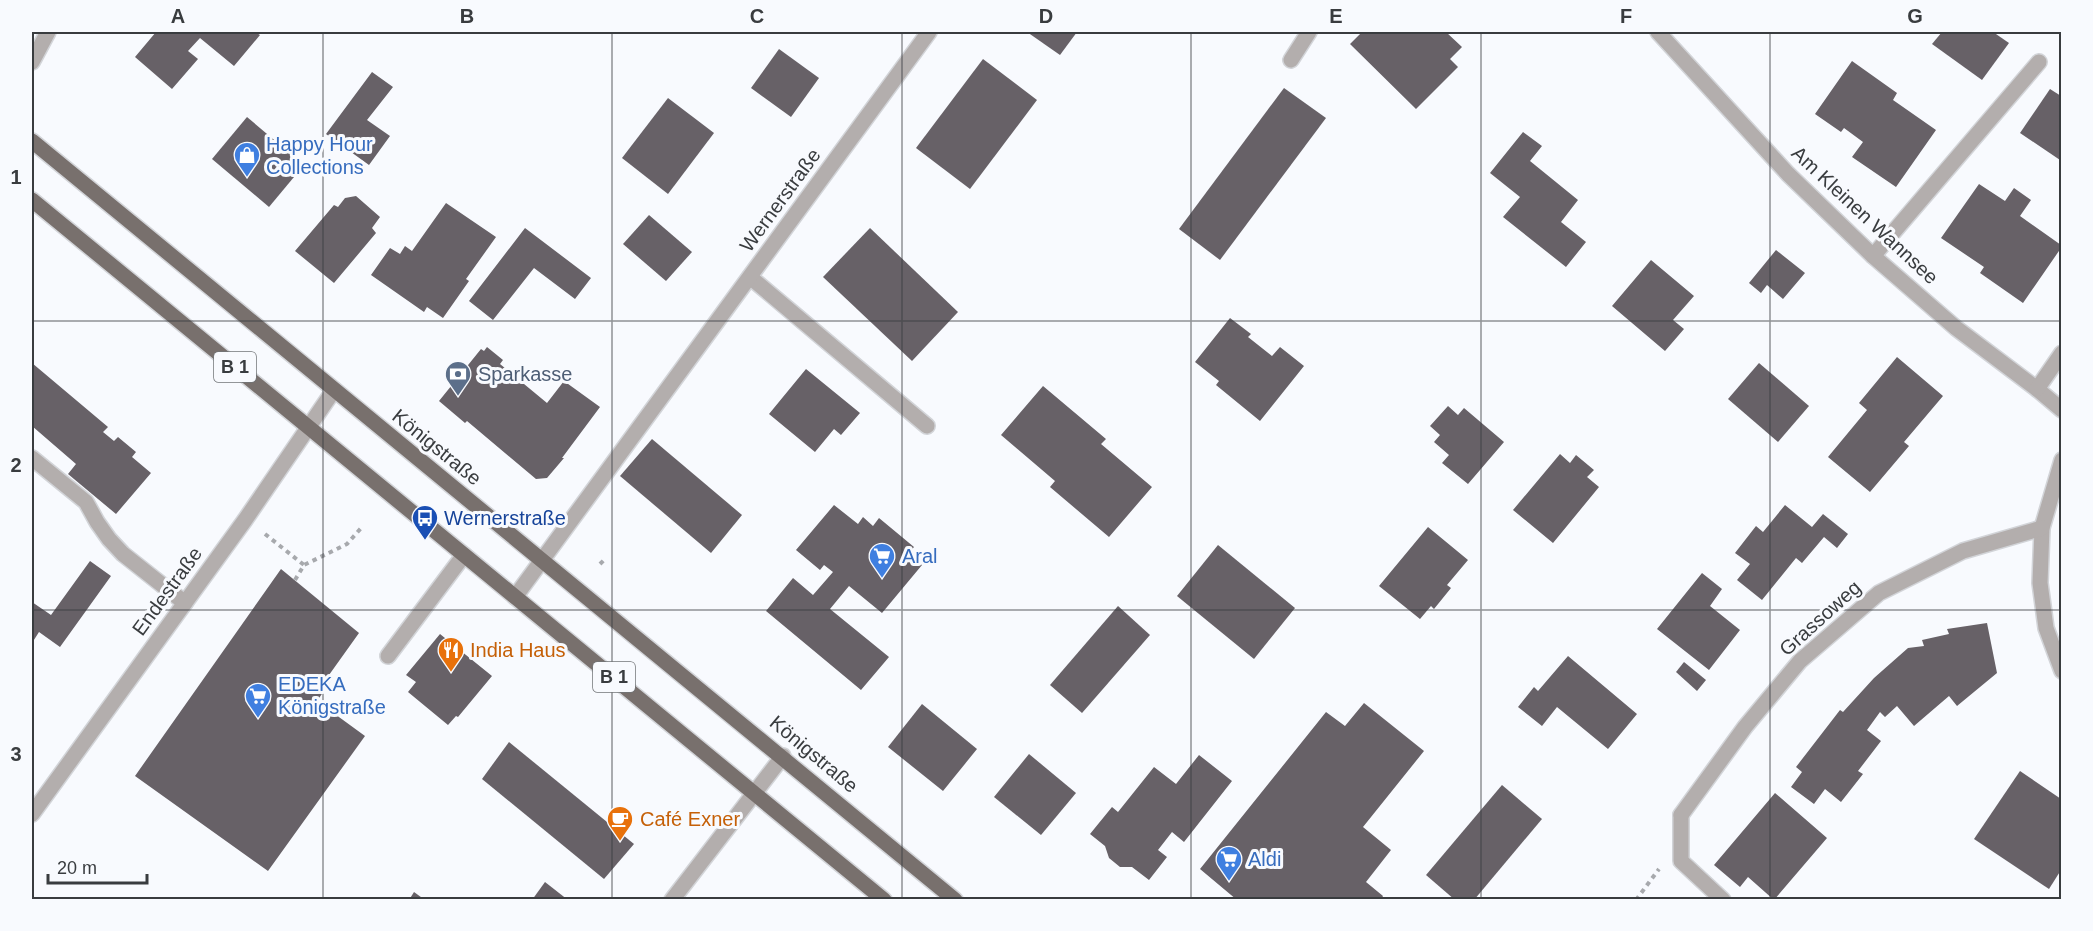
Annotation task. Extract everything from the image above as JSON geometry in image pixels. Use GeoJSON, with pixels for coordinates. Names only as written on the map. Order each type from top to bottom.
{"type":"FeatureCollection","features":[{"type":"Feature","properties":{"kind":"main road","name":"Königstraße"},"geometry":{"type":"LineString","coordinates":[[32,141],[956,900]]}},
{"type":"Feature","properties":{"kind":"main road","name":"B 1"},"geometry":{"type":"LineString","coordinates":[[32,200],[884,900]]}},
{"type":"Feature","properties":{"kind":"street"},"geometry":{"type":"LineString","coordinates":[[32,62],[48,32]]}},
{"type":"Feature","properties":{"kind":"street","name":"Wernerstraße"},"geometry":{"type":"LineString","coordinates":[[515,597],[929,32]]}},
{"type":"Feature","properties":{"kind":"street"},"geometry":{"type":"LineString","coordinates":[[1291,60],[1309,32]]}},
{"type":"Feature","properties":{"kind":"street","name":"Am Kleinen Wannsee"},"geometry":{"type":"LineString","coordinates":[[1658,32],[1788,174],[1874,256],[1956,328],[2061,410]]}},
{"type":"Feature","properties":{"kind":"street"},"geometry":{"type":"LineString","coordinates":[[1874,256],[2039,62]]}},
{"type":"Feature","properties":{"kind":"street"},"geometry":{"type":"LineString","coordinates":[[750,277],[927,426]]}},
{"type":"Feature","properties":{"kind":"street"},"geometry":{"type":"LineString","coordinates":[[2037,389],[2061,352]]}},
{"type":"Feature","properties":{"kind":"street","name":"Endestraße"},"geometry":{"type":"LineString","coordinates":[[32,814],[245,520],[334,390]]}},
{"type":"Feature","properties":{"kind":"street"},"geometry":{"type":"LineString","coordinates":[[32,458],[86,502],[109,539],[123,554],[185,603]]}},
{"type":"Feature","properties":{"kind":"street"},"geometry":{"type":"LineString","coordinates":[[2061,460],[2042,528],[2040,583],[2046,628],[2061,671]]}},
{"type":"Feature","properties":{"kind":"street","name":"Grassoweg"},"geometry":{"type":"LineString","coordinates":[[1723,900],[1681,861],[1681,815],[1744,727],[1800,661],[1879,593],[1963,551],[2042,528]]}},
{"type":"Feature","properties":{"kind":"street"},"geometry":{"type":"LineString","coordinates":[[388,656],[464,555]]}},
{"type":"Feature","properties":{"kind":"street"},"geometry":{"type":"LineString","coordinates":[[672,900],[783,756]]}},
{"type":"Feature","properties":{"kind":"path"},"geometry":{"type":"LineString","coordinates":[[245,520],[304,565]]}},
{"type":"Feature","properties":{"kind":"path"},"geometry":{"type":"LineString","coordinates":[[295,580],[304,565],[347,544],[362,527]]}},
{"type":"Feature","properties":{"kind":"path"},"geometry":{"type":"LineString","coordinates":[[600,564],[604,560]]}},
{"type":"Feature","properties":{"kind":"building"},"geometry":{"type":"Polygon","coordinates":[[[156,32],[255,32],[260,35],[234,66],[200,38],[188,51],[198,59],[172,89],[135,57],[156,32]]]}},
{"type":"Feature","properties":{"kind":"building"},"geometry":{"type":"Polygon","coordinates":[[[1027,32],[1077,32],[1060,55],[1027,32]]]}},
{"type":"Feature","properties":{"kind":"building"},"geometry":{"type":"Polygon","coordinates":[[[1362,32],[1446,32],[1462,47],[1450,59],[1458,67],[1416,109],[1350,44],[1362,32]]]}},
{"type":"Feature","properties":{"kind":"building"},"geometry":{"type":"Polygon","coordinates":[[[1942,32],[1993,32],[2009,43],[1982,80],[1932,44],[1942,32]]]}},
{"type":"Feature","properties":{"kind":"building"},"geometry":{"type":"Polygon","coordinates":[[[779,49],[819,78],[791,117],[751,88],[779,49]]]}},
{"type":"Feature","properties":{"kind":"building"},"geometry":{"type":"Polygon","coordinates":[[[983,59],[1037,100],[970,189],[916,148],[983,59]]]}},
{"type":"Feature","properties":{"kind":"building"},"geometry":{"type":"Polygon","coordinates":[[[1852,61],[1897,93],[1893,100],[1936,130],[1896,187],[1852,157],[1863,142],[1844,128],[1841,132],[1815,114],[1852,61]]]}},
{"type":"Feature","properties":{"kind":"building"},"geometry":{"type":"Polygon","coordinates":[[[372,72],[393,87],[367,120],[390,136],[369,165],[326,134],[372,72]]]}},
{"type":"Feature","properties":{"kind":"building"},"geometry":{"type":"Polygon","coordinates":[[[1284,88],[1326,118],[1220,260],[1179,229],[1284,88]]]}},
{"type":"Feature","properties":{"kind":"building"},"geometry":{"type":"Polygon","coordinates":[[[2050,89],[2061,96],[2060,160],[2020,133],[2050,89]]]}},
{"type":"Feature","properties":{"kind":"building"},"geometry":{"type":"Polygon","coordinates":[[[668,98],[714,133],[668,194],[622,158],[668,98]]]}},
{"type":"Feature","properties":{"kind":"building"},"geometry":{"type":"Polygon","coordinates":[[[247,117],[304,165],[269,207],[212,159],[247,117]]]}},
{"type":"Feature","properties":{"kind":"building"},"geometry":{"type":"Polygon","coordinates":[[[1523,132],[1542,146],[1530,161],[1578,200],[1561,222],[1586,242],[1566,267],[1503,217],[1520,197],[1490,173],[1523,132]]]}},
{"type":"Feature","properties":{"kind":"building"},"geometry":{"type":"Polygon","coordinates":[[[1979,184],[2005,201],[2014,188],[2031,200],[2020,216],[2061,245],[2023,303],[1980,273],[1984,267],[1941,238],[1979,184]]]}},
{"type":"Feature","properties":{"kind":"building"},"geometry":{"type":"Polygon","coordinates":[[[356,196],[380,217],[372,228],[376,233],[334,283],[295,251],[334,205],[338,207],[345,198],[356,196]]]}},
{"type":"Feature","properties":{"kind":"building"},"geometry":{"type":"Polygon","coordinates":[[[446,203],[496,237],[466,279],[469,281],[443,318],[427,307],[424,312],[371,275],[390,248],[400,254],[405,246],[412,251],[446,203]]]}},
{"type":"Feature","properties":{"kind":"building"},"geometry":{"type":"Polygon","coordinates":[[[649,215],[692,252],[666,281],[623,244],[649,215]]]}},
{"type":"Feature","properties":{"kind":"building"},"geometry":{"type":"Polygon","coordinates":[[[525,228],[591,278],[575,299],[534,268],[493,320],[469,301],[525,228]]]}},
{"type":"Feature","properties":{"kind":"building"},"geometry":{"type":"Polygon","coordinates":[[[870,228],[958,312],[912,361],[823,277],[870,228]]]}},
{"type":"Feature","properties":{"kind":"building"},"geometry":{"type":"Polygon","coordinates":[[[1776,250],[1805,273],[1783,299],[1767,285],[1761,293],[1749,283],[1776,250]]]}},
{"type":"Feature","properties":{"kind":"building"},"geometry":{"type":"Polygon","coordinates":[[[1651,260],[1694,296],[1673,320],[1684,329],[1665,351],[1612,306],[1651,260]]]}},
{"type":"Feature","properties":{"kind":"building"},"geometry":{"type":"Polygon","coordinates":[[[1230,318],[1251,334],[1248,337],[1272,356],[1280,347],[1304,366],[1260,421],[1216,385],[1219,381],[1195,362],[1230,318]]]}},
{"type":"Feature","properties":{"kind":"building"},"geometry":{"type":"Polygon","coordinates":[[[487,347],[503,360],[500,364],[547,403],[564,381],[600,407],[547,478],[536,479],[467,421],[465,423],[439,401],[481,349],[484,351],[487,347]]]}},
{"type":"Feature","properties":{"kind":"building"},"geometry":{"type":"Polygon","coordinates":[[[1897,357],[1943,396],[1904,442],[1909,446],[1870,492],[1828,457],[1867,410],[1859,403],[1897,357]]]}},
{"type":"Feature","properties":{"kind":"building"},"geometry":{"type":"Polygon","coordinates":[[[32,363],[108,427],[103,432],[114,441],[118,437],[136,452],[132,457],[151,473],[116,514],[68,474],[76,464],[32,426],[32,363]]]}},
{"type":"Feature","properties":{"kind":"building"},"geometry":{"type":"Polygon","coordinates":[[[1759,363],[1809,406],[1778,442],[1728,399],[1759,363]]]}},
{"type":"Feature","properties":{"kind":"building"},"geometry":{"type":"Polygon","coordinates":[[[806,369],[860,413],[841,435],[834,429],[815,452],[769,414],[806,369]]]}},
{"type":"Feature","properties":{"kind":"building"},"geometry":{"type":"Polygon","coordinates":[[[1043,386],[1106,439],[1101,444],[1152,487],[1109,537],[1050,487],[1055,481],[1001,435],[1043,386]]]}},
{"type":"Feature","properties":{"kind":"building"},"geometry":{"type":"Polygon","coordinates":[[[1448,406],[1458,415],[1464,408],[1504,442],[1468,484],[1442,463],[1449,455],[1434,442],[1440,435],[1430,426],[1448,406]]]}},
{"type":"Feature","properties":{"kind":"building"},"geometry":{"type":"Polygon","coordinates":[[[652,439],[742,515],[711,553],[620,476],[652,439]]]}},
{"type":"Feature","properties":{"kind":"building"},"geometry":{"type":"Polygon","coordinates":[[[1560,454],[1570,463],[1576,455],[1594,470],[1587,477],[1599,487],[1553,543],[1513,510],[1560,454]]]}},
{"type":"Feature","properties":{"kind":"building"},"geometry":{"type":"Polygon","coordinates":[[[834,505],[858,524],[863,517],[873,526],[879,518],[914,547],[908,554],[922,565],[882,613],[849,586],[830,609],[889,657],[861,690],[766,611],[793,578],[813,595],[833,572],[824,565],[820,570],[796,550],[834,505]]]}},
{"type":"Feature","properties":{"kind":"building"},"geometry":{"type":"Polygon","coordinates":[[[1785,505],[1812,527],[1823,514],[1848,534],[1837,548],[1824,537],[1802,563],[1796,558],[1762,600],[1737,580],[1750,564],[1735,553],[1756,526],[1763,532],[1785,505]]]}},
{"type":"Feature","properties":{"kind":"building"},"geometry":{"type":"Polygon","coordinates":[[[1428,527],[1468,560],[1447,585],[1451,588],[1434,609],[1431,606],[1420,619],[1379,586],[1428,527]]]}},
{"type":"Feature","properties":{"kind":"building"},"geometry":{"type":"Polygon","coordinates":[[[1218,545],[1295,608],[1254,659],[1177,596],[1218,545]]]}},
{"type":"Feature","properties":{"kind":"building"},"geometry":{"type":"Polygon","coordinates":[[[90,561],[111,576],[60,647],[39,632],[32,643],[32,602],[51,615],[90,561]]]}},
{"type":"Feature","properties":{"kind":"building","name":"EDEKA Königstraße"},"geometry":{"type":"Polygon","coordinates":[[[281,569],[359,633],[329,675],[333,678],[317,701],[365,736],[268,871],[135,776],[281,569]]]}},
{"type":"Feature","properties":{"kind":"building"},"geometry":{"type":"Polygon","coordinates":[[[1702,573],[1722,589],[1710,606],[1740,630],[1709,670],[1657,629],[1702,573]]]}},
{"type":"Feature","properties":{"kind":"building"},"geometry":{"type":"Polygon","coordinates":[[[1118,606],[1150,635],[1082,713],[1050,685],[1118,606]]]}},
{"type":"Feature","properties":{"kind":"building"},"geometry":{"type":"Polygon","coordinates":[[[1987,623],[1997,673],[1957,706],[1949,696],[1914,726],[1897,706],[1885,717],[1880,712],[1867,730],[1881,741],[1858,771],[1863,774],[1841,802],[1825,789],[1814,804],[1791,787],[1802,772],[1796,767],[1840,710],[1843,712],[1874,678],[1908,648],[1924,646],[1922,640],[1949,634],[1947,629],[1987,623]]]}},
{"type":"Feature","properties":{"kind":"building"},"geometry":{"type":"Polygon","coordinates":[[[440,634],[492,676],[458,717],[456,716],[448,725],[408,692],[416,682],[406,675],[440,634]]]}},
{"type":"Feature","properties":{"kind":"building"},"geometry":{"type":"Polygon","coordinates":[[[1568,656],[1637,714],[1608,749],[1557,707],[1542,726],[1518,707],[1534,687],[1538,691],[1568,656]]]}},
{"type":"Feature","properties":{"kind":"building"},"geometry":{"type":"Polygon","coordinates":[[[1684,662],[1706,680],[1697,691],[1676,672],[1684,662]]]}},
{"type":"Feature","properties":{"kind":"building"},"geometry":{"type":"Polygon","coordinates":[[[1364,703],[1424,751],[1363,827],[1391,850],[1366,882],[1383,896],[1381,900],[1237,900],[1200,869],[1326,712],[1345,726],[1364,703]]]}},
{"type":"Feature","properties":{"kind":"building"},"geometry":{"type":"Polygon","coordinates":[[[922,704],[977,749],[943,791],[888,747],[922,704]]]}},
{"type":"Feature","properties":{"kind":"building"},"geometry":{"type":"Polygon","coordinates":[[[509,742],[634,844],[604,879],[482,779],[509,742]]]}},
{"type":"Feature","properties":{"kind":"building"},"geometry":{"type":"Polygon","coordinates":[[[1029,754],[1076,793],[1041,835],[994,797],[1029,754]]]}},
{"type":"Feature","properties":{"kind":"building"},"geometry":{"type":"Polygon","coordinates":[[[1199,755],[1232,781],[1184,842],[1172,832],[1158,850],[1167,857],[1149,880],[1132,867],[1120,867],[1109,858],[1105,846],[1090,834],[1112,807],[1118,812],[1154,767],[1176,784],[1199,755]]]}},
{"type":"Feature","properties":{"kind":"building"},"geometry":{"type":"Polygon","coordinates":[[[2020,771],[2061,799],[2061,870],[2049,889],[1974,839],[2020,771]]]}},
{"type":"Feature","properties":{"kind":"building"},"geometry":{"type":"Polygon","coordinates":[[[1502,785],[1542,819],[1474,900],[1455,900],[1426,875],[1502,785]]]}},
{"type":"Feature","properties":{"kind":"building"},"geometry":{"type":"Polygon","coordinates":[[[1775,793],[1827,838],[1774,900],[1748,877],[1740,887],[1714,865],[1775,793]]]}},
{"type":"Feature","properties":{"kind":"building"},"geometry":{"type":"Polygon","coordinates":[[[545,882],[568,900],[532,900],[545,882]]]}},
{"type":"Feature","properties":{"kind":"building"},"geometry":{"type":"Polygon","coordinates":[[[414,892],[425,900],[409,900],[414,892]]]}},
{"type":"Feature","properties":{"kind":"place","name":"Happy Hour Collections"},"geometry":{"type":"Point","coordinates":[247,178]}},
{"type":"Feature","properties":{"kind":"place","name":"Sparkasse"},"geometry":{"type":"Point","coordinates":[458,397]}},
{"type":"Feature","properties":{"kind":"place","name":"Wernerstraße"},"geometry":{"type":"Point","coordinates":[425,541]}},
{"type":"Feature","properties":{"kind":"place","name":"Aral"},"geometry":{"type":"Point","coordinates":[882,579]}},
{"type":"Feature","properties":{"kind":"place","name":"India Haus"},"geometry":{"type":"Point","coordinates":[451,673]}},
{"type":"Feature","properties":{"kind":"place","name":"EDEKA Königstraße"},"geometry":{"type":"Point","coordinates":[258,719]}},
{"type":"Feature","properties":{"kind":"place","name":"Café Exner"},"geometry":{"type":"Point","coordinates":[620,842]}},
{"type":"Feature","properties":{"kind":"place","name":"Aldi"},"geometry":{"type":"Point","coordinates":[1229,882]}}]}
